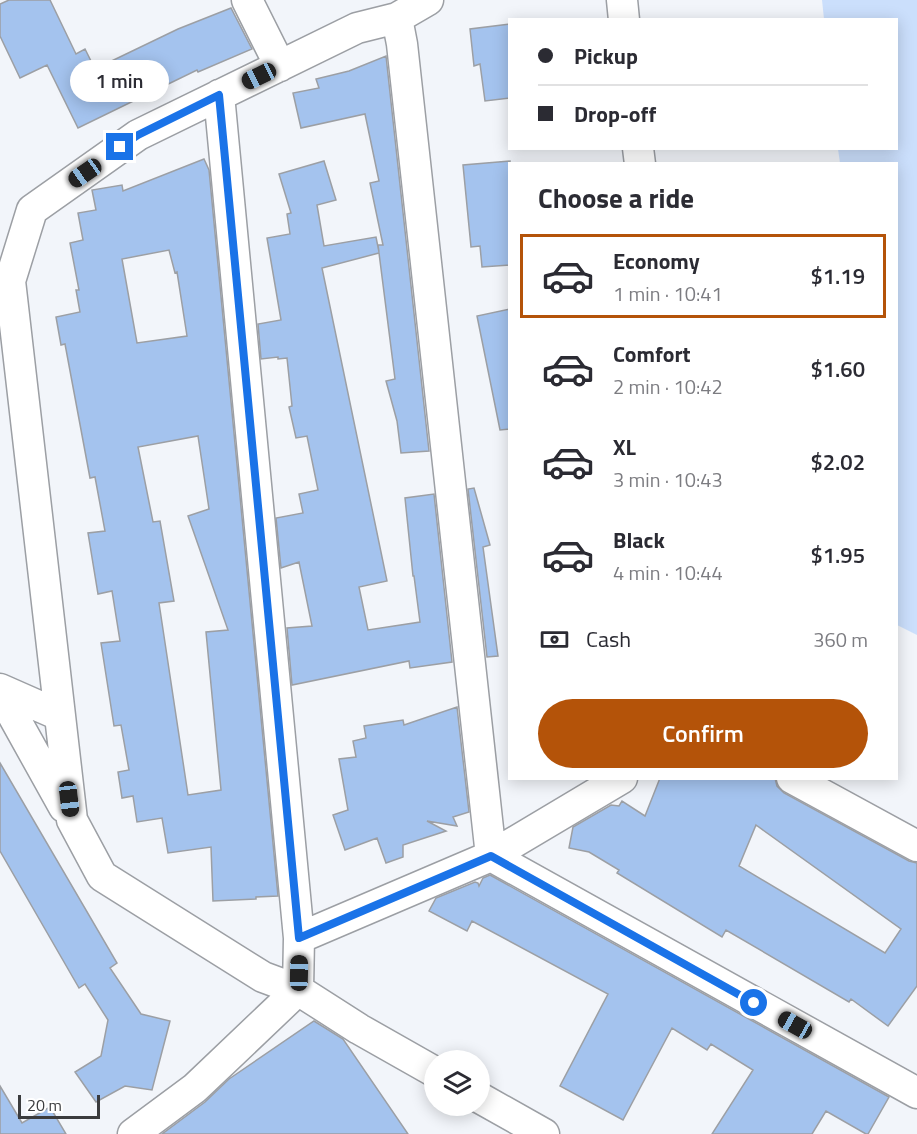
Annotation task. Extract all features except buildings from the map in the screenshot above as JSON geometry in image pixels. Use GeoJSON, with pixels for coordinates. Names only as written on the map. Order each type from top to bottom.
{"type":"FeatureCollection","features":[{"type":"Feature","properties":{"kind":"street"},"geometry":{"type":"LineString","coordinates":[[247,0],[280,66]]}},
{"type":"Feature","properties":{"kind":"street"},"geometry":{"type":"LineString","coordinates":[[72,820],[10,281],[32,210],[138,135],[357,28],[397,18],[428,0]]}},
{"type":"Feature","properties":{"kind":"street"},"geometry":{"type":"LineString","coordinates":[[622,0],[624,18]]}},
{"type":"Feature","properties":{"kind":"street"},"geometry":{"type":"LineString","coordinates":[[397,18],[402,44],[491,856]]}},
{"type":"Feature","properties":{"kind":"street"},"geometry":{"type":"LineString","coordinates":[[133,1134],[195,1088],[298,990],[299,938],[219,95]]}},
{"type":"Feature","properties":{"kind":"street"},"geometry":{"type":"LineString","coordinates":[[0,691],[59,715]]}},
{"type":"Feature","properties":{"kind":"street"},"geometry":{"type":"LineString","coordinates":[[0,691],[102,876],[263,977],[298,990],[359,1029],[424,1066]]}},
{"type":"Feature","properties":{"kind":"street"},"geometry":{"type":"LineString","coordinates":[[299,938],[491,856],[619,780]]}},
{"type":"Feature","properties":{"kind":"street"},"geometry":{"type":"LineString","coordinates":[[796,780],[917,846]]}},
{"type":"Feature","properties":{"kind":"street"},"geometry":{"type":"LineString","coordinates":[[491,856],[917,1093]]}},
{"type":"Feature","properties":{"kind":"street"},"geometry":{"type":"LineString","coordinates":[[490,1104],[544,1134]]}},
{"type":"Feature","properties":{"kind":"shaded area"},"geometry":{"type":"Polygon","coordinates":[[[822,0],[917,0],[917,635],[898,626],[898,162],[840,162],[838,150],[898,150],[898,18],[824,18],[822,0]]]}},
{"type":"Feature","properties":{"kind":"route"},"geometry":{"type":"LineString","coordinates":[[120,147],[138,135],[219,95],[299,938],[491,856],[754,1003]]}}]}
